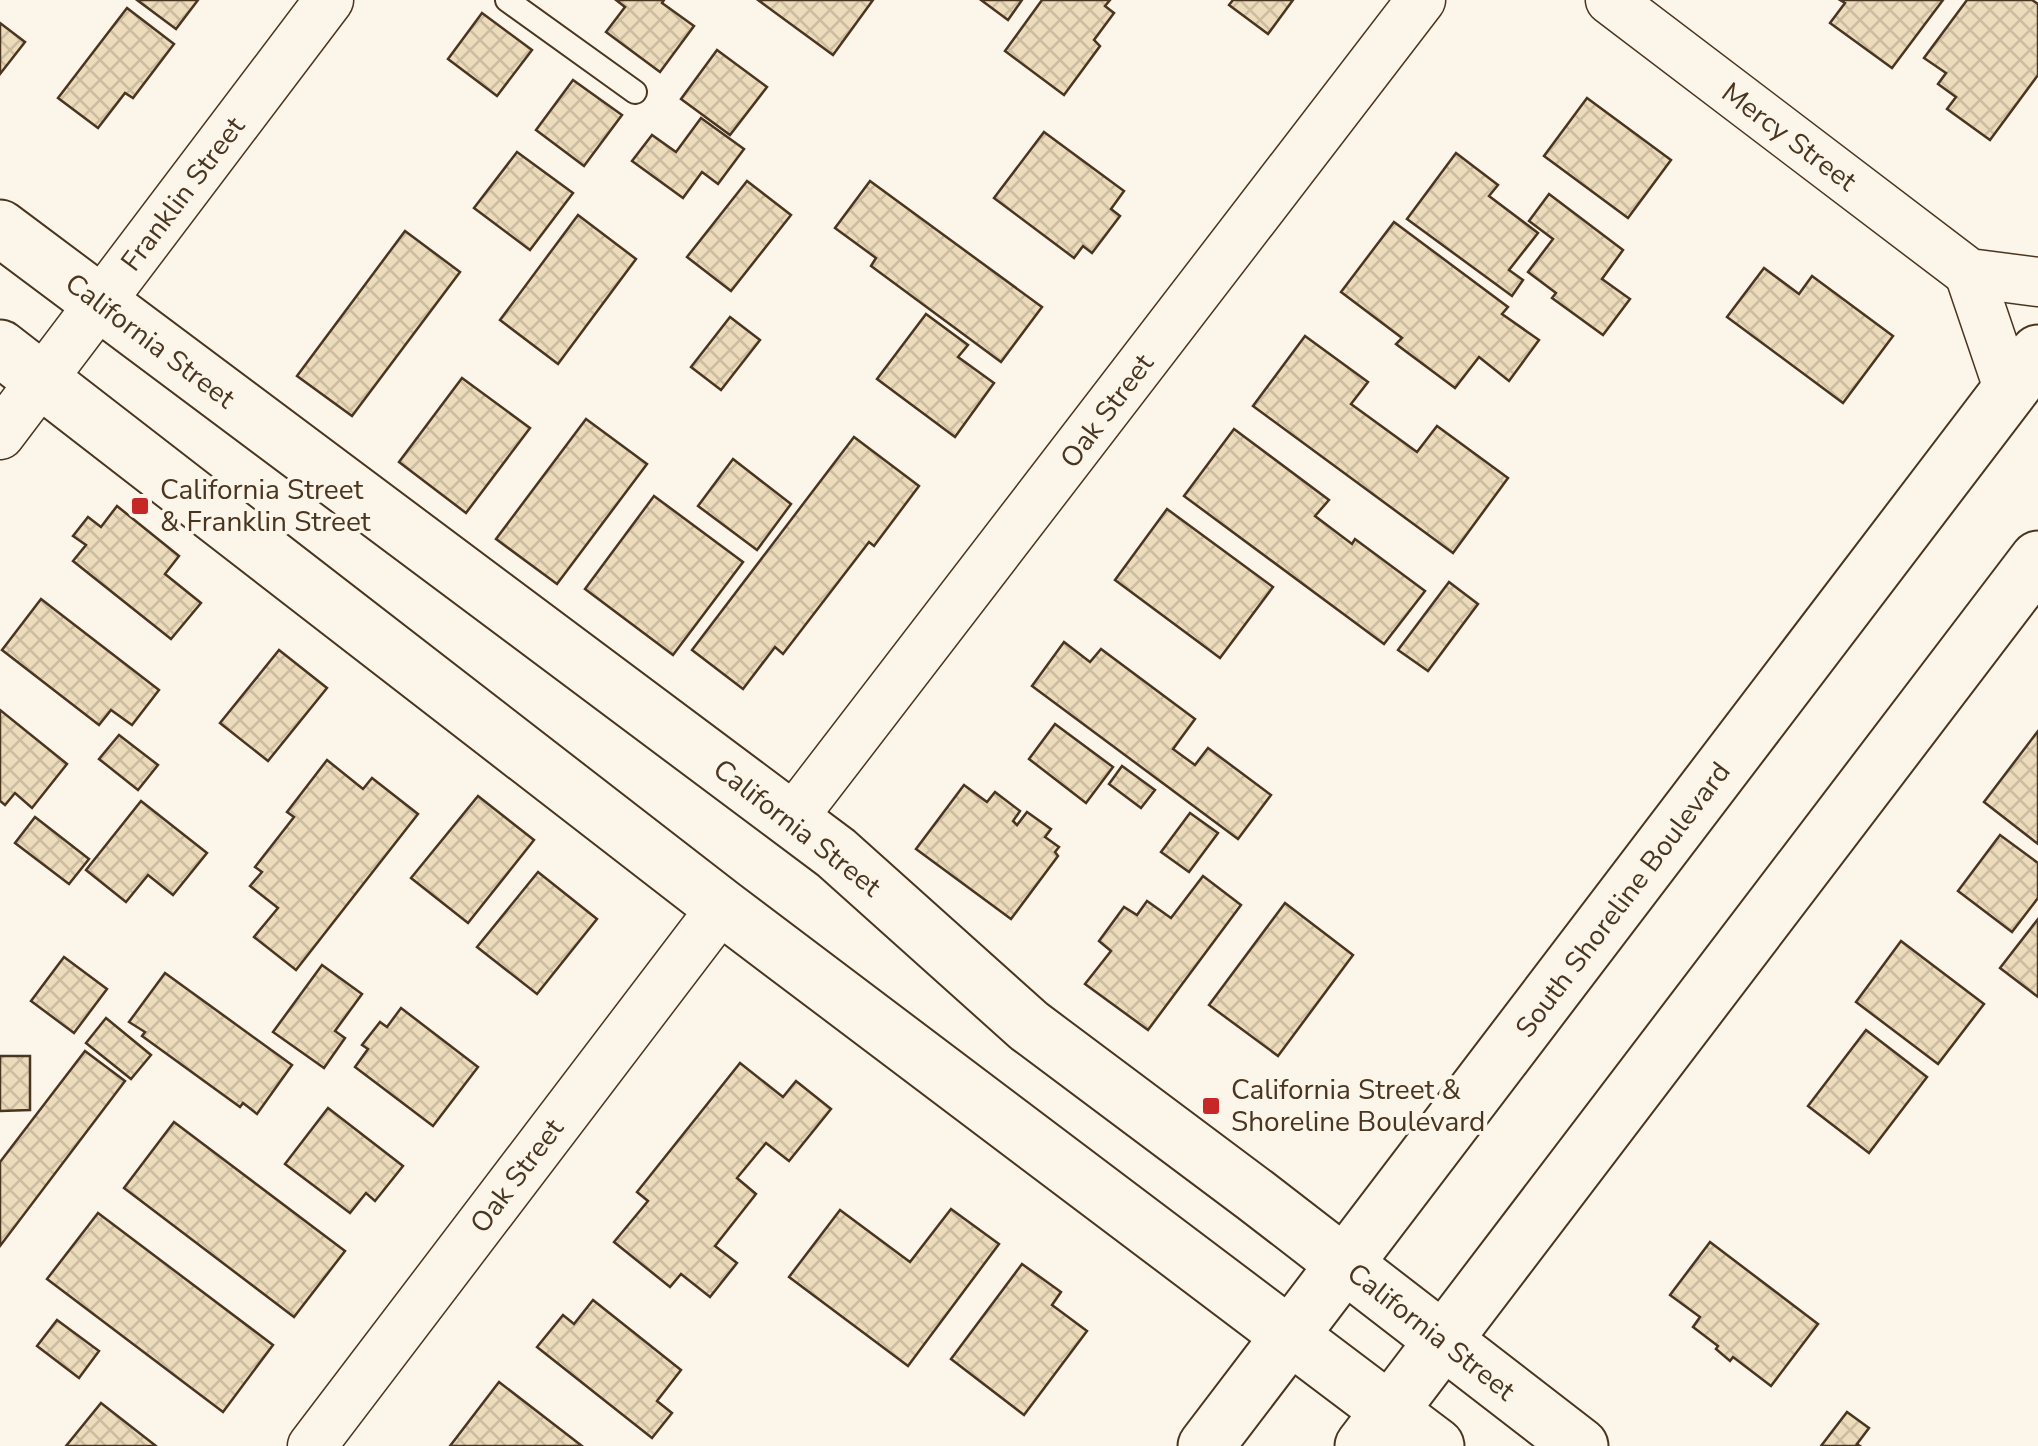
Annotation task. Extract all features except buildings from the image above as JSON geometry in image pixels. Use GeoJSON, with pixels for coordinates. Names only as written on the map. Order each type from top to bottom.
{"type":"FeatureCollection","features":[{"type":"Feature","properties":{"kind":"main road","name":"California Street"},"geometry":{"type":"LineString","coordinates":[[0,228],[836,853],[1029,1026],[1580,1446]]}},
{"type":"Feature","properties":{"kind":"main road"},"geometry":{"type":"LineString","coordinates":[[0,348],[722,907],[1291,1336],[1377,1428],[1436,1446]]}},
{"type":"Feature","properties":{"kind":"main road","name":"South Shoreline Boulevard"},"geometry":{"type":"LineString","coordinates":[[1206,1446],[2024,372]]}},
{"type":"Feature","properties":{"kind":"main road"},"geometry":{"type":"LineString","coordinates":[[1377,1428],[2038,559]]}},
{"type":"Feature","properties":{"kind":"street","name":"Franklin Street"},"geometry":{"type":"LineString","coordinates":[[0,435],[329,0]]}},
{"type":"Feature","properties":{"kind":"street","name":"Oak Street"},"geometry":{"type":"LineString","coordinates":[[791,820],[1420,0]]}},
{"type":"Feature","properties":{"kind":"street","name":"Mercy Street"},"geometry":{"type":"LineString","coordinates":[[1610,0],[1968,273]]}},
{"type":"Feature","properties":{"kind":"street"},"geometry":{"type":"LineString","coordinates":[[1968,273],[2038,282]]}},
{"type":"Feature","properties":{"kind":"street"},"geometry":{"type":"LineString","coordinates":[[1968,273],[2024,372]]}},
{"type":"Feature","properties":{"kind":"street","name":"Oak Street"},"geometry":{"type":"LineString","coordinates":[[312,1446],[722,907]]}},
{"type":"Feature","properties":{"kind":"lane"},"geometry":{"type":"LineString","coordinates":[[507,0],[635,92]]}},
{"type":"Feature","properties":{"kind":"place","name":"California Street & Franklin Street"},"geometry":{"type":"Point","coordinates":[140,506]}},
{"type":"Feature","properties":{"kind":"place","name":"California Street & Shoreline Boulevard"},"geometry":{"type":"Point","coordinates":[1211,1106]}}]}
